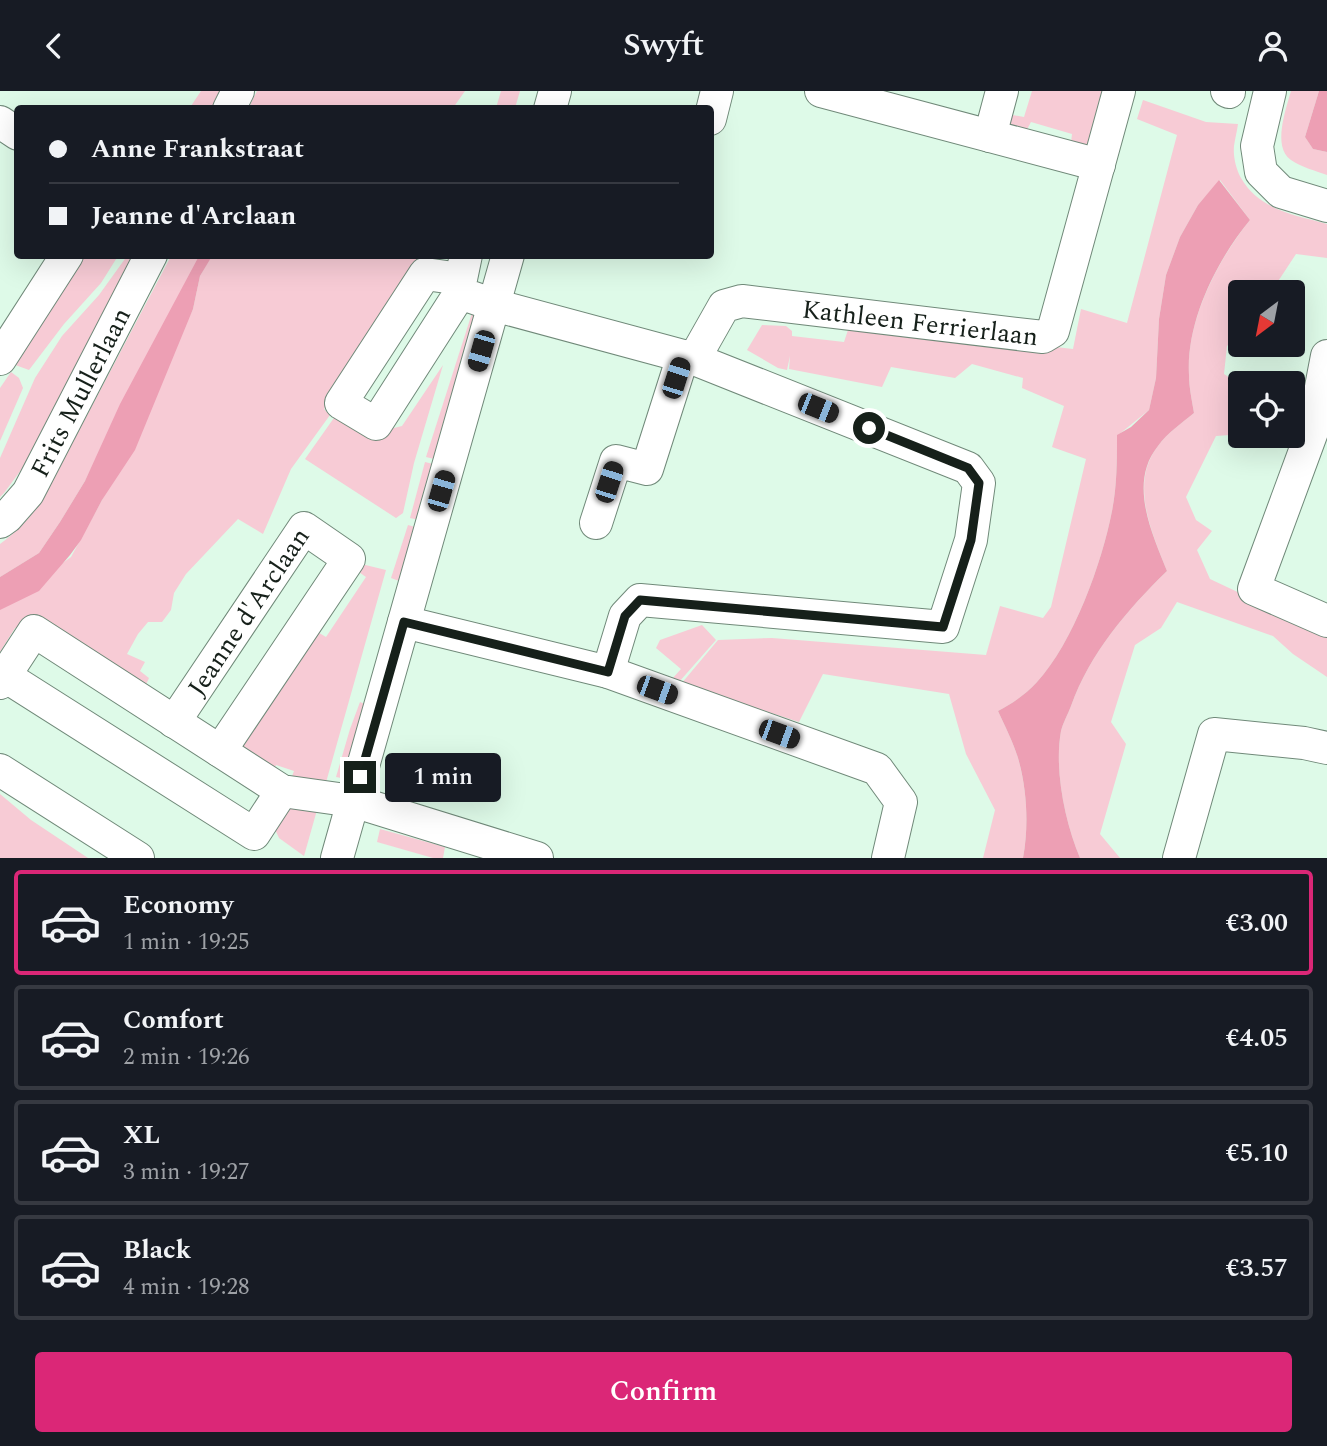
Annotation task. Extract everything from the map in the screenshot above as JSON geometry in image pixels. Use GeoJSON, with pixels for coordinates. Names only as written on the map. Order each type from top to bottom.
{"type":"FeatureCollection","features":[{"type":"Feature","properties":{"kind":"street"},"geometry":{"type":"LineString","coordinates":[[821,91],[1099,165]]}},
{"type":"Feature","properties":{"kind":"street"},"geometry":{"type":"LineString","coordinates":[[989,136],[1002,91]]}},
{"type":"Feature","properties":{"kind":"street","name":"Kathleen Ferrierlaan"},"geometry":{"type":"LineString","coordinates":[[596,523],[616,461],[647,469],[688,357],[724,306],[742,301],[1043,337],[1053,331],[1119,91]]}},
{"type":"Feature","properties":{"kind":"street"},"geometry":{"type":"LineString","coordinates":[[1270,91],[1257,146],[1261,172],[1281,192],[1327,206]]}},
{"type":"Feature","properties":{"kind":"street"},"geometry":{"type":"LineString","coordinates":[[0,359],[64,259]]}},
{"type":"Feature","properties":{"kind":"street","name":"Frits Mullerlaan"},"geometry":{"type":"LineString","coordinates":[[0,522],[28,493],[149,259]]}},
{"type":"Feature","properties":{"kind":"street"},"geometry":{"type":"LineString","coordinates":[[337,858],[507,259]]}},
{"type":"Feature","properties":{"kind":"street"},"geometry":{"type":"LineString","coordinates":[[462,276],[494,305],[688,357],[968,468],[979,483],[971,540],[943,627],[640,600],[625,616],[608,672]]}},
{"type":"Feature","properties":{"kind":"street"},"geometry":{"type":"LineString","coordinates":[[1327,356],[1320,431],[1254,589],[1327,621]]}},
{"type":"Feature","properties":{"kind":"street","name":"Jeanne d'Arclaan"},"geometry":{"type":"LineString","coordinates":[[174,722],[304,529],[349,559],[220,751]]}},
{"type":"Feature","properties":{"kind":"street"},"geometry":{"type":"LineString","coordinates":[[404,622],[608,672],[877,769],[901,802],[888,858]]}},
{"type":"Feature","properties":{"kind":"street","name":"Jeanne d'Arclaan"},"geometry":{"type":"LineString","coordinates":[[282,791],[254,834],[2,680],[34,631],[282,791],[353,801],[537,858]]}},
{"type":"Feature","properties":{"kind":"street"},"geometry":{"type":"LineString","coordinates":[[1179,858],[1214,734],[1304,743],[1327,748]]}},
{"type":"Feature","properties":{"kind":"street"},"geometry":{"type":"LineString","coordinates":[[0,770],[138,858]]}},
{"type":"Feature","properties":{"kind":"shaded area"},"geometry":{"type":"Polygon","coordinates":[[[201,91],[221,91],[214,105],[192,105],[201,91]]]}},
{"type":"Feature","properties":{"kind":"shaded area"},"geometry":{"type":"Polygon","coordinates":[[[257,91],[465,91],[455,105],[250,105],[257,91]]]}},
{"type":"Feature","properties":{"kind":"shaded area"},"geometry":{"type":"Polygon","coordinates":[[[501,91],[520,91],[516,105],[497,105],[501,91]]]}},
{"type":"Feature","properties":{"kind":"shaded area"},"geometry":{"type":"Polygon","coordinates":[[[1032,91],[1110,91],[1094,146],[1070,151],[1072,134],[1031,122],[1023,137],[1008,128],[1007,114],[1024,117],[1032,91]]]}},
{"type":"Feature","properties":{"kind":"shaded area"},"geometry":{"type":"Polygon","coordinates":[[[1291,91],[1319,91],[1305,137],[1313,149],[1327,152],[1327,175],[1299,165],[1285,154],[1281,137],[1291,91]]]}},
{"type":"Feature","properties":{"kind":"shaded area"},"geometry":{"type":"Polygon","coordinates":[[[1319,91],[1327,91],[1327,152],[1313,149],[1305,137],[1319,91]]]}},
{"type":"Feature","properties":{"kind":"shaded area"},"geometry":{"type":"Polygon","coordinates":[[[1143,100],[1206,122],[1238,124],[1234,159],[1239,174],[1249,189],[1279,210],[1327,224],[1327,258],[1296,254],[1279,280],[1228,280],[1228,345],[1224,374],[1228,377],[1228,435],[1216,436],[1186,497],[1196,520],[1212,531],[1197,550],[1210,579],[1327,634],[1327,677],[1293,654],[1273,636],[1177,602],[1161,628],[1135,645],[1111,722],[1126,744],[1100,834],[1120,858],[1080,858],[1062,796],[1059,762],[1061,731],[1079,687],[1099,650],[1124,617],[1167,571],[1146,508],[1145,476],[1149,460],[1158,446],[1194,413],[1189,355],[1198,313],[1215,273],[1250,220],[1220,180],[1198,205],[1180,237],[1166,275],[1159,319],[1156,378],[1149,410],[1117,436],[1116,483],[1112,511],[1101,554],[1084,601],[1050,666],[1028,691],[998,711],[1021,770],[1026,808],[1023,858],[983,858],[995,810],[966,754],[949,694],[823,674],[799,722],[681,684],[718,640],[772,638],[986,655],[1000,606],[1043,618],[1051,607],[1086,459],[1052,447],[1064,406],[1022,388],[1023,378],[972,364],[955,378],[891,367],[882,387],[789,369],[790,356],[787,370],[778,368],[747,350],[762,325],[786,326],[792,331],[792,336],[844,342],[850,324],[1073,349],[1081,309],[1127,323],[1177,135],[1137,119],[1143,100]]]}},
{"type":"Feature","properties":{"kind":"shaded area"},"geometry":{"type":"Polygon","coordinates":[[[1219,180],[1250,220],[1215,272],[1198,313],[1189,354],[1194,413],[1162,441],[1149,460],[1145,476],[1146,508],[1167,571],[1124,617],[1099,650],[1088,668],[1062,728],[1059,762],[1062,796],[1080,858],[1023,858],[1026,808],[1021,770],[998,711],[1028,691],[1050,666],[1084,601],[1101,554],[1112,511],[1116,483],[1117,435],[1131,427],[1149,410],[1156,378],[1159,319],[1166,275],[1180,237],[1198,205],[1219,180]]]}},
{"type":"Feature","properties":{"kind":"shaded area"},"geometry":{"type":"Polygon","coordinates":[[[75,259],[116,259],[101,283],[64,324],[29,370],[7,362],[75,259]]]}},
{"type":"Feature","properties":{"kind":"shaded area"},"geometry":{"type":"Polygon","coordinates":[[[125,259],[133,259],[24,466],[0,497],[0,458],[35,378],[62,336],[99,295],[125,259]]]}},
{"type":"Feature","properties":{"kind":"shaded area"},"geometry":{"type":"Polygon","coordinates":[[[169,259],[198,259],[85,481],[60,522],[39,553],[0,577],[0,544],[25,522],[45,495],[169,259]]]}},
{"type":"Feature","properties":{"kind":"shaded area"},"geometry":{"type":"Polygon","coordinates":[[[197,259],[210,259],[200,276],[193,309],[135,450],[70,555],[39,591],[0,610],[0,577],[39,553],[85,481],[120,404],[197,259]]]}},
{"type":"Feature","properties":{"kind":"shaded area"},"geometry":{"type":"Polygon","coordinates":[[[209,259],[440,259],[450,266],[416,268],[324,409],[330,415],[291,469],[263,534],[238,519],[186,574],[174,593],[171,610],[162,622],[148,622],[138,634],[127,654],[145,662],[140,671],[149,678],[144,689],[40,624],[15,628],[0,652],[0,608],[71,557],[102,500],[193,309],[200,276],[209,259]]]}},
{"type":"Feature","properties":{"kind":"shaded area"},"geometry":{"type":"Polygon","coordinates":[[[472,313],[477,314],[434,459],[426,457],[472,313]]]}},
{"type":"Feature","properties":{"kind":"shaded area"},"geometry":{"type":"Polygon","coordinates":[[[443,365],[414,463],[403,513],[396,518],[305,459],[336,415],[366,435],[402,426],[443,365]]]}},
{"type":"Feature","properties":{"kind":"shaded area"},"geometry":{"type":"Polygon","coordinates":[[[11,372],[19,378],[23,388],[0,441],[0,388],[11,372]]]}},
{"type":"Feature","properties":{"kind":"shaded area"},"geometry":{"type":"Polygon","coordinates":[[[425,462],[433,464],[419,520],[410,518],[425,462]]]}},
{"type":"Feature","properties":{"kind":"shaded area"},"geometry":{"type":"Polygon","coordinates":[[[408,525],[415,527],[399,581],[391,578],[408,525]]]}},
{"type":"Feature","properties":{"kind":"shaded area"},"geometry":{"type":"Polygon","coordinates":[[[353,562],[386,570],[323,793],[289,784],[294,771],[276,765],[270,779],[235,754],[309,627],[326,637],[366,577],[350,566],[353,562]]]}},
{"type":"Feature","properties":{"kind":"shaded area"},"geometry":{"type":"Polygon","coordinates":[[[702,625],[716,640],[679,682],[672,679],[681,669],[656,648],[660,640],[702,625]]]}},
{"type":"Feature","properties":{"kind":"shaded area"},"geometry":{"type":"Polygon","coordinates":[[[360,702],[367,705],[346,779],[336,777],[350,729],[360,702]]]}},
{"type":"Feature","properties":{"kind":"shaded area"},"geometry":{"type":"Polygon","coordinates":[[[0,794],[31,820],[88,858],[0,858],[0,794]]]}},
{"type":"Feature","properties":{"kind":"shaded area"},"geometry":{"type":"Polygon","coordinates":[[[286,805],[317,810],[304,856],[279,838],[274,827],[286,805]]]}},
{"type":"Feature","properties":{"kind":"shaded area"},"geometry":{"type":"Polygon","coordinates":[[[380,829],[445,847],[443,858],[433,858],[377,842],[380,829]]]}},
{"type":"Feature","properties":{"kind":"route"},"geometry":{"type":"LineString","coordinates":[[360,777],[404,622],[608,672],[625,616],[640,600],[943,627],[971,540],[979,483],[968,468],[869,428]]}}]}
